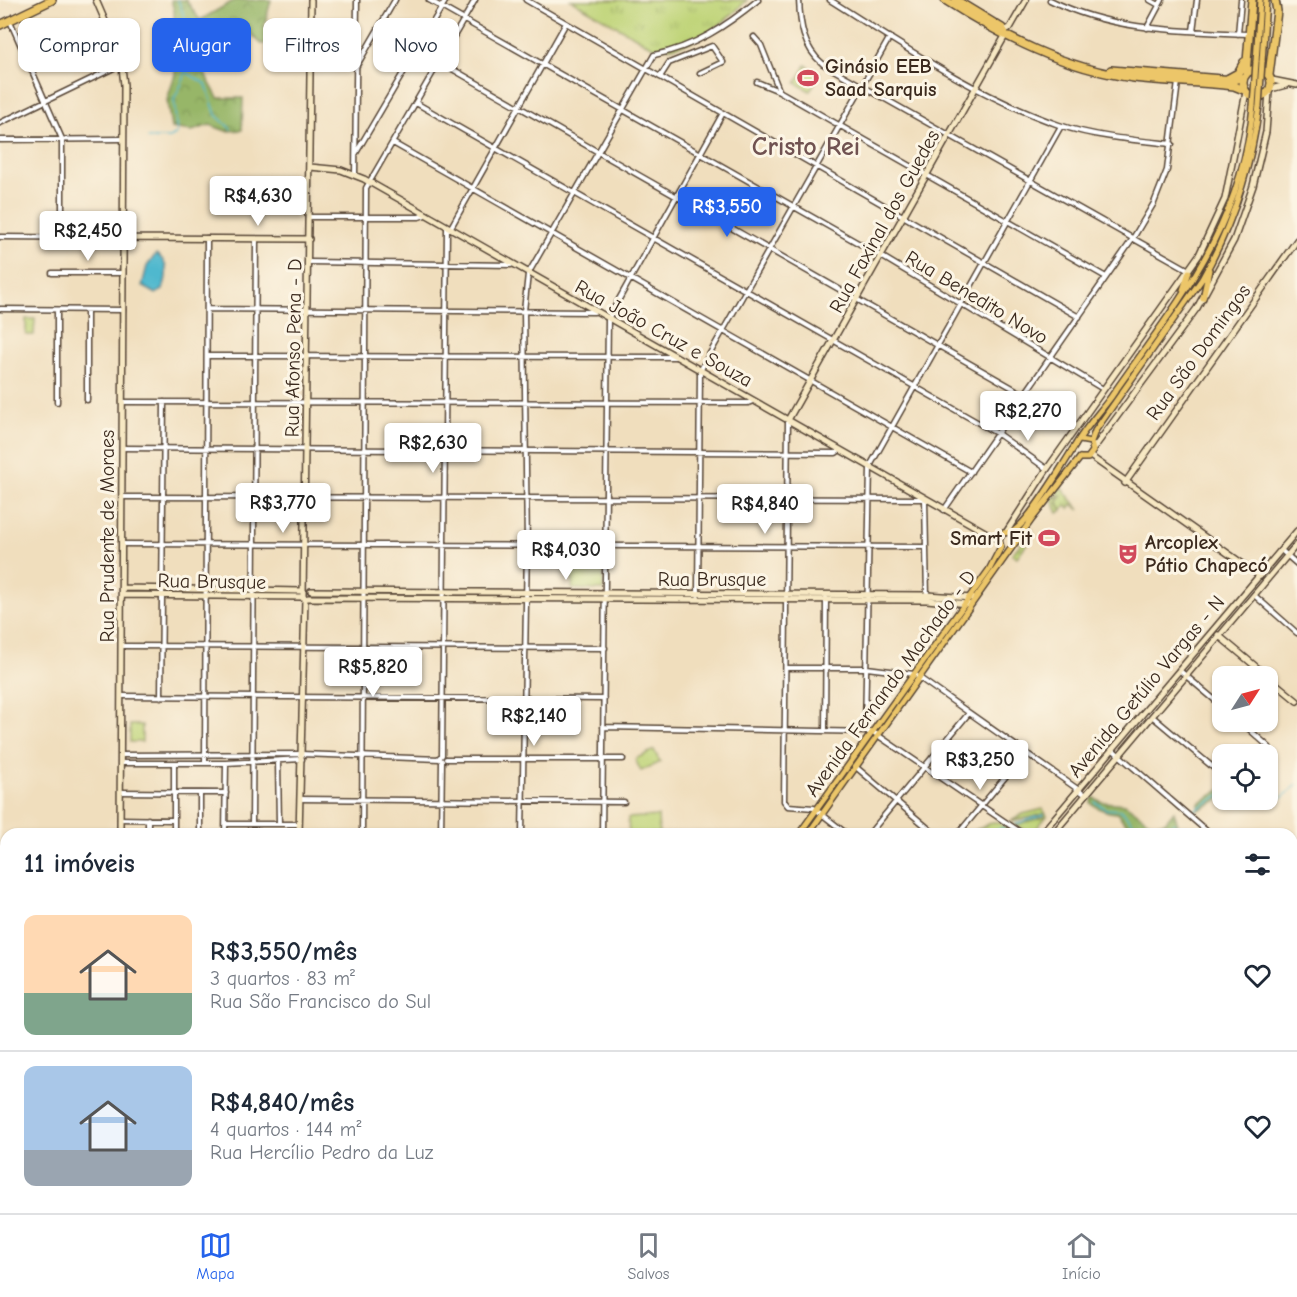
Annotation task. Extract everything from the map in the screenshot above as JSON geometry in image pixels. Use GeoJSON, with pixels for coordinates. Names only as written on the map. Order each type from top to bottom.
{"type":"FeatureCollection","features":[{"type":"Feature","properties":{"kind":"highway"},"geometry":{"type":"LineString","coordinates":[[0,23],[42,0]]}},
{"type":"Feature","properties":{"kind":"highway"},"geometry":{"type":"LineString","coordinates":[[0,23],[10,21],[52,0]]}},
{"type":"Feature","properties":{"kind":"highway"},"geometry":{"type":"LineString","coordinates":[[945,0],[1003,33],[1061,60],[1083,67],[1122,76],[1234,86],[1257,98],[1270,91],[1277,0]]}},
{"type":"Feature","properties":{"kind":"highway"},"geometry":{"type":"LineString","coordinates":[[956,0],[1002,28],[1003,33]]}},
{"type":"Feature","properties":{"kind":"highway"},"geometry":{"type":"LineString","coordinates":[[1245,91],[1246,54],[1252,0]]}},
{"type":"Feature","properties":{"kind":"highway"},"geometry":{"type":"LineString","coordinates":[[1003,33],[1061,56],[1111,70],[1225,79],[1245,76],[1257,69],[1271,78]]}},
{"type":"Feature","properties":{"kind":"highway"},"geometry":{"type":"LineString","coordinates":[[1225,79],[1238,73],[1246,54]]}},
{"type":"Feature","properties":{"kind":"main road"},"geometry":{"type":"LineString","coordinates":[[1259,62],[1260,0]]}},
{"type":"Feature","properties":{"kind":"main road"},"geometry":{"type":"LineString","coordinates":[[1009,532],[1017,541],[1080,458],[1090,456],[1095,431],[1210,264],[1227,230],[1245,180],[1256,106],[1266,0]]}},
{"type":"Feature","properties":{"kind":"main road"},"geometry":{"type":"LineString","coordinates":[[1011,549],[1001,547],[999,540],[1031,512],[1196,277],[1222,229],[1245,165],[1256,106]]}},
{"type":"Feature","properties":{"kind":"main road"},"geometry":{"type":"LineString","coordinates":[[1203,298],[1210,264]]}},
{"type":"Feature","properties":{"kind":"main road"},"geometry":{"type":"LineString","coordinates":[[1169,316],[1187,282],[1189,271]]}},
{"type":"Feature","properties":{"kind":"main road"},"geometry":{"type":"LineString","coordinates":[[1080,440],[1092,445]]}},
{"type":"Feature","properties":{"kind":"main road"},"geometry":{"type":"LineString","coordinates":[[1074,448],[1080,458]]}},
{"type":"Feature","properties":{"kind":"main road","name":"Avenida Fernando Machado - D"},"geometry":{"type":"LineString","coordinates":[[805,828],[856,768],[1017,541]]}},
{"type":"Feature","properties":{"kind":"main road","name":"Avenida Fernando Machado - D"},"geometry":{"type":"LineString","coordinates":[[811,828],[873,732],[966,603],[1001,547]]}},
{"type":"Feature","properties":{"kind":"main road"},"geometry":{"type":"LineString","coordinates":[[941,637],[947,642]]}},
{"type":"Feature","properties":{"kind":"street"},"geometry":{"type":"LineString","coordinates":[[96,0],[104,18]]}},
{"type":"Feature","properties":{"kind":"street","name":"Rua Afonso Pena - D"},"geometry":{"type":"LineString","coordinates":[[299,828],[306,594],[311,0]]}},
{"type":"Feature","properties":{"kind":"street"},"geometry":{"type":"LineString","coordinates":[[356,18],[357,0]]}},
{"type":"Feature","properties":{"kind":"street"},"geometry":{"type":"LineString","coordinates":[[361,57],[395,0]]}},
{"type":"Feature","properties":{"kind":"street","name":"Rua Benedito Novo"},"geometry":{"type":"LineString","coordinates":[[429,0],[881,256],[960,306],[1102,389]]}},
{"type":"Feature","properties":{"kind":"street"},"geometry":{"type":"LineString","coordinates":[[356,153],[446,0]]}},
{"type":"Feature","properties":{"kind":"street"},"geometry":{"type":"LineString","coordinates":[[459,29],[476,0]]}},
{"type":"Feature","properties":{"kind":"street"},"geometry":{"type":"LineString","coordinates":[[526,0],[1079,317]]}},
{"type":"Feature","properties":{"kind":"street"},"geometry":{"type":"LineString","coordinates":[[522,828],[526,647],[524,311],[528,274],[654,55],[677,51],[708,36],[725,27],[758,0]]}},
{"type":"Feature","properties":{"kind":"street"},"geometry":{"type":"LineString","coordinates":[[799,0],[800,23],[814,58],[1189,271]]}},
{"type":"Feature","properties":{"kind":"street"},"geometry":{"type":"LineString","coordinates":[[830,0],[976,89],[1061,126],[1129,139],[1172,144]]}},
{"type":"Feature","properties":{"kind":"street","name":"Rua Faxinal dos Guedes"},"geometry":{"type":"LineString","coordinates":[[788,420],[976,89],[1003,33],[1010,28],[1026,0]]}},
{"type":"Feature","properties":{"kind":"street"},"geometry":{"type":"LineString","coordinates":[[1050,0],[1072,11],[1119,24],[1147,28],[1248,34]]}},
{"type":"Feature","properties":{"kind":"street"},"geometry":{"type":"LineString","coordinates":[[1150,0],[1159,5]]}},
{"type":"Feature","properties":{"kind":"street"},"geometry":{"type":"LineString","coordinates":[[1147,28],[1162,0]]}},
{"type":"Feature","properties":{"kind":"street"},"geometry":{"type":"LineString","coordinates":[[1193,31],[1197,0]]}},
{"type":"Feature","properties":{"kind":"street"},"geometry":{"type":"LineString","coordinates":[[1238,34],[1242,0]]}},
{"type":"Feature","properties":{"kind":"street"},"geometry":{"type":"LineString","coordinates":[[10,21],[47,100],[62,139],[62,238]]}},
{"type":"Feature","properties":{"kind":"street"},"geometry":{"type":"LineString","coordinates":[[441,828],[442,595],[448,228],[566,23]]}},
{"type":"Feature","properties":{"kind":"street"},"geometry":{"type":"LineString","coordinates":[[754,36],[761,45],[779,91]]}},
{"type":"Feature","properties":{"kind":"street"},"geometry":{"type":"LineString","coordinates":[[698,597],[700,371],[890,37]]}},
{"type":"Feature","properties":{"kind":"street"},"geometry":{"type":"LineString","coordinates":[[660,77],[669,63],[712,46],[723,62],[700,73]]}},
{"type":"Feature","properties":{"kind":"street"},"geometry":{"type":"LineString","coordinates":[[0,123],[105,72]]}},
{"type":"Feature","properties":{"kind":"street","name":"Rua Prudente de Moraes"},"geometry":{"type":"LineString","coordinates":[[120,828],[124,273],[123,72]]}},
{"type":"Feature","properties":{"kind":"street"},"geometry":{"type":"LineString","coordinates":[[355,72],[355,175]]}},
{"type":"Feature","properties":{"kind":"street"},"geometry":{"type":"LineString","coordinates":[[362,828],[367,181],[375,174],[434,72]]}},
{"type":"Feature","properties":{"kind":"street"},"geometry":{"type":"LineString","coordinates":[[457,72],[1025,395]]}},
{"type":"Feature","properties":{"kind":"street"},"geometry":{"type":"LineString","coordinates":[[1271,78],[1297,85]]}},
{"type":"Feature","properties":{"kind":"street"},"geometry":{"type":"LineString","coordinates":[[944,510],[1132,240],[1162,186],[1172,144],[1178,81]]}},
{"type":"Feature","properties":{"kind":"street"},"geometry":{"type":"LineString","coordinates":[[757,82],[779,91],[1106,278]]}},
{"type":"Feature","properties":{"kind":"street"},"geometry":{"type":"LineString","coordinates":[[1092,445],[1203,298],[1237,233],[1253,186],[1266,132],[1270,91],[1287,84]]}},
{"type":"Feature","properties":{"kind":"street"},"geometry":{"type":"LineString","coordinates":[[1009,532],[1047,468],[1189,271],[1225,199],[1245,91]]}},
{"type":"Feature","properties":{"kind":"street"},"geometry":{"type":"LineString","coordinates":[[416,103],[998,434],[1047,468]]}},
{"type":"Feature","properties":{"kind":"street"},"geometry":{"type":"LineString","coordinates":[[602,828],[601,759],[604,699],[608,319],[723,113]]}},
{"type":"Feature","properties":{"kind":"street"},"geometry":{"type":"LineString","coordinates":[[865,730],[870,466],[1061,126]]}},
{"type":"Feature","properties":{"kind":"street"},"geometry":{"type":"LineString","coordinates":[[0,140],[122,139]]}},
{"type":"Feature","properties":{"kind":"street"},"geometry":{"type":"LineString","coordinates":[[393,142],[971,472]]}},
{"type":"Feature","properties":{"kind":"street","name":"Rua João Cruz e Souza"},"geometry":{"type":"LineString","coordinates":[[310,167],[341,170],[367,181],[999,540]]}},
{"type":"Feature","properties":{"kind":"street"},"geometry":{"type":"LineString","coordinates":[[309,217],[419,217],[425,215]]}},
{"type":"Feature","properties":{"kind":"street"},"geometry":{"type":"LineString","coordinates":[[0,237],[309,239]]}},
{"type":"Feature","properties":{"kind":"street"},"geometry":{"type":"LineString","coordinates":[[205,763],[204,498],[207,238]]}},
{"type":"Feature","properties":{"kind":"street"},"geometry":{"type":"LineString","coordinates":[[252,824],[256,238]]}},
{"type":"Feature","properties":{"kind":"street","name":"Rua São Domingos"},"geometry":{"type":"LineString","coordinates":[[1125,483],[1297,240]]}},
{"type":"Feature","properties":{"kind":"street"},"geometry":{"type":"LineString","coordinates":[[309,262],[511,264]]}},
{"type":"Feature","properties":{"kind":"street"},"geometry":{"type":"LineString","coordinates":[[52,273],[124,273]]}},
{"type":"Feature","properties":{"kind":"street"},"geometry":{"type":"LineString","coordinates":[[0,309],[123,310]]}},
{"type":"Feature","properties":{"kind":"street"},"geometry":{"type":"LineString","coordinates":[[207,309],[595,312]]}},
{"type":"Feature","properties":{"kind":"street"},"geometry":{"type":"LineString","coordinates":[[57,310],[57,402]]}},
{"type":"Feature","properties":{"kind":"street"},"geometry":{"type":"LineString","coordinates":[[87,310],[87,400]]}},
{"type":"Feature","properties":{"kind":"street"},"geometry":{"type":"LineString","coordinates":[[207,356],[676,357]]}},
{"type":"Feature","properties":{"kind":"street"},"geometry":{"type":"LineString","coordinates":[[122,402],[700,403],[753,401]]}},
{"type":"Feature","properties":{"kind":"street"},"geometry":{"type":"LineString","coordinates":[[161,697],[164,402]]}},
{"type":"Feature","properties":{"kind":"street"},"geometry":{"type":"LineString","coordinates":[[788,420],[784,801],[788,806],[809,806],[840,828]]}},
{"type":"Feature","properties":{"kind":"street"},"geometry":{"type":"LineString","coordinates":[[122,448],[836,453],[840,450]]}},
{"type":"Feature","properties":{"kind":"street"},"geometry":{"type":"LineString","coordinates":[[1090,456],[1266,582]]}},
{"type":"Feature","properties":{"kind":"street"},"geometry":{"type":"LineString","coordinates":[[122,497],[924,499],[927,598]]}},
{"type":"Feature","properties":{"kind":"street","name":"Avenida Getúlio Vargas - N"},"geometry":{"type":"LineString","coordinates":[[1046,828],[1297,531]]}},
{"type":"Feature","properties":{"kind":"street"},"geometry":{"type":"LineString","coordinates":[[122,544],[925,547]]}},
{"type":"Feature","properties":{"kind":"street","name":"Avenida Getúlio Vargas - N"},"geometry":{"type":"LineString","coordinates":[[1058,828],[1297,544]]}},
{"type":"Feature","properties":{"kind":"street"},"geometry":{"type":"LineString","coordinates":[[1281,550],[1297,564]]}},
{"type":"Feature","properties":{"kind":"street","name":"Rua Brusque"},"geometry":{"type":"LineString","coordinates":[[122,591],[442,595],[526,599],[605,596],[927,598],[966,603]]}},
{"type":"Feature","properties":{"kind":"street","name":"Rua Brusque"},"geometry":{"type":"LineString","coordinates":[[442,595],[526,591],[605,596]]}},
{"type":"Feature","properties":{"kind":"street"},"geometry":{"type":"LineString","coordinates":[[1254,596],[1297,633]]}},
{"type":"Feature","properties":{"kind":"street"},"geometry":{"type":"LineString","coordinates":[[825,729],[826,597]]}},
{"type":"Feature","properties":{"kind":"street"},"geometry":{"type":"LineString","coordinates":[[970,597],[976,601]]}},
{"type":"Feature","properties":{"kind":"street","name":"Rua Brusque"},"geometry":{"type":"LineString","coordinates":[[943,599],[970,597]]}},
{"type":"Feature","properties":{"kind":"street"},"geometry":{"type":"LineString","coordinates":[[966,603],[972,607]]}},
{"type":"Feature","properties":{"kind":"street"},"geometry":{"type":"LineString","coordinates":[[1227,627],[1232,616],[1230,611]]}},
{"type":"Feature","properties":{"kind":"street"},"geometry":{"type":"LineString","coordinates":[[1212,631],[1254,666]]}},
{"type":"Feature","properties":{"kind":"street"},"geometry":{"type":"LineString","coordinates":[[122,646],[604,648]]}},
{"type":"Feature","properties":{"kind":"street"},"geometry":{"type":"LineString","coordinates":[[786,668],[867,668],[914,674],[1086,795]]}},
{"type":"Feature","properties":{"kind":"street"},"geometry":{"type":"LineString","coordinates":[[1179,670],[1212,698]]}},
{"type":"Feature","properties":{"kind":"street"},"geometry":{"type":"LineString","coordinates":[[1278,686],[1297,701]]}},
{"type":"Feature","properties":{"kind":"street"},"geometry":{"type":"LineString","coordinates":[[121,696],[604,699]]}},
{"type":"Feature","properties":{"kind":"street"},"geometry":{"type":"LineString","coordinates":[[873,828],[969,712]]}},
{"type":"Feature","properties":{"kind":"street"},"geometry":{"type":"LineString","coordinates":[[1153,717],[1212,766]]}},
{"type":"Feature","properties":{"kind":"street"},"geometry":{"type":"LineString","coordinates":[[603,728],[865,730],[873,732],[925,766],[1014,828]]}},
{"type":"Feature","properties":{"kind":"street"},"geometry":{"type":"LineString","coordinates":[[1252,732],[1266,744]]}},
{"type":"Feature","properties":{"kind":"street"},"geometry":{"type":"LineString","coordinates":[[1112,749],[1203,828]]}},
{"type":"Feature","properties":{"kind":"street"},"geometry":{"type":"LineString","coordinates":[[963,828],[1026,752]]}},
{"type":"Feature","properties":{"kind":"street"},"geometry":{"type":"LineString","coordinates":[[121,754],[623,759]]}},
{"type":"Feature","properties":{"kind":"street"},"geometry":{"type":"LineString","coordinates":[[121,763],[278,762],[302,757]]}},
{"type":"Feature","properties":{"kind":"street"},"geometry":{"type":"LineString","coordinates":[[278,762],[279,824]]}},
{"type":"Feature","properties":{"kind":"street"},"geometry":{"type":"LineString","coordinates":[[174,763],[174,828]]}},
{"type":"Feature","properties":{"kind":"street"},"geometry":{"type":"LineString","coordinates":[[226,763],[226,828]]}},
{"type":"Feature","properties":{"kind":"street"},"geometry":{"type":"LineString","coordinates":[[856,768],[928,828]]}},
{"type":"Feature","properties":{"kind":"street"},"geometry":{"type":"LineString","coordinates":[[121,792],[226,793]]}},
{"type":"Feature","properties":{"kind":"street"},"geometry":{"type":"LineString","coordinates":[[200,793],[200,828]]}},
{"type":"Feature","properties":{"kind":"street"},"geometry":{"type":"LineString","coordinates":[[300,799],[624,802]]}},
{"type":"Feature","properties":{"kind":"street"},"geometry":{"type":"LineString","coordinates":[[120,819],[174,820]]}},
{"type":"Feature","properties":{"kind":"street"},"geometry":{"type":"LineString","coordinates":[[148,819],[148,828]]}},
{"type":"Feature","properties":{"kind":"street"},"geometry":{"type":"LineString","coordinates":[[226,824],[299,824]]}},
{"type":"Feature","properties":{"kind":"green space"},"geometry":{"type":"Polygon","coordinates":[[[171,0],[186,0],[199,18],[174,18],[171,0]]]}},
{"type":"Feature","properties":{"kind":"green space"},"geometry":{"type":"Polygon","coordinates":[[[235,0],[271,0],[266,18],[263,18],[263,44],[251,34],[251,18],[204,18],[235,0]]]}},
{"type":"Feature","properties":{"kind":"green space"},"geometry":{"type":"Polygon","coordinates":[[[571,0],[747,0],[728,18],[704,35],[679,46],[666,48],[653,47],[571,0]]]}},
{"type":"Feature","properties":{"kind":"green space","name":"Ginásio EEB Saad Sarquis"},"geometry":{"type":"Polygon","coordinates":[[[806,65],[820,73],[810,91],[796,83],[806,65]]]}},
{"type":"Feature","properties":{"kind":"green space"},"geometry":{"type":"Polygon","coordinates":[[[175,72],[204,72],[218,98],[243,98],[242,130],[226,131],[210,125],[192,131],[171,128],[167,100],[175,72]]]}},
{"type":"Feature","properties":{"kind":"green space"},"geometry":{"type":"Polygon","coordinates":[[[26,319],[35,319],[34,335],[26,335],[26,319]]]}},
{"type":"Feature","properties":{"kind":"green space"},"geometry":{"type":"Polygon","coordinates":[[[1061,487],[1080,510],[1072,504],[1069,509],[1067,506],[1058,513],[1052,499],[1061,487]]]}},
{"type":"Feature","properties":{"kind":"green space"},"geometry":{"type":"Polygon","coordinates":[[[1032,530],[1034,534],[1017,557],[1012,554],[1032,530]]]}},
{"type":"Feature","properties":{"kind":"green space"},"geometry":{"type":"Polygon","coordinates":[[[563,549],[603,550],[603,590],[572,589],[572,573],[563,573],[563,549]]]}},
{"type":"Feature","properties":{"kind":"green space"},"geometry":{"type":"Polygon","coordinates":[[[130,725],[142,725],[142,742],[130,742],[130,725]]]}},
{"type":"Feature","properties":{"kind":"green space"},"geometry":{"type":"Polygon","coordinates":[[[654,750],[660,762],[641,771],[635,759],[654,750]]]}},
{"type":"Feature","properties":{"kind":"green space"},"geometry":{"type":"Polygon","coordinates":[[[1212,795],[1212,803],[1198,810],[1199,803],[1212,795]]]}},
{"type":"Feature","properties":{"kind":"green space"},"geometry":{"type":"Polygon","coordinates":[[[1092,797],[1102,802],[1125,804],[1154,825],[1165,822],[1174,811],[1179,828],[1132,828],[1117,813],[1104,810],[1091,803],[1092,797]]]}},
{"type":"Feature","properties":{"kind":"green space"},"geometry":{"type":"Polygon","coordinates":[[[1043,809],[1047,816],[1037,828],[1021,828],[1015,825],[1044,817],[1044,814],[1010,822],[1023,814],[1043,809]]]}},
{"type":"Feature","properties":{"kind":"green space"},"geometry":{"type":"Polygon","coordinates":[[[658,816],[659,828],[629,828],[628,818],[658,816]]]}},
{"type":"Feature","properties":{"kind":"green space"},"geometry":{"type":"Polygon","coordinates":[[[998,822],[1006,828],[980,828],[998,822]]]}},
{"type":"Feature","properties":{"kind":"water"},"geometry":{"type":"Polygon","coordinates":[[[156,254],[164,261],[166,280],[163,290],[156,294],[142,286],[147,266],[156,254]]]}},
{"type":"Feature","properties":{"kind":"waterway"},"geometry":{"type":"LineString","coordinates":[[148,138],[170,138],[177,134],[174,99],[184,79],[188,49],[184,45],[186,21],[178,0]]}},
{"type":"Feature","properties":{"kind":"waterway"},"geometry":{"type":"LineString","coordinates":[[186,72],[206,84],[216,115],[231,129]]}},
{"type":"Feature","properties":{"kind":"waterway"},"geometry":{"type":"LineString","coordinates":[[1278,797],[1283,797],[1297,785]]}},
{"type":"Feature","properties":{"kind":"waterway"},"geometry":{"type":"LineString","coordinates":[[1193,811],[1212,800]]}},
{"type":"Feature","properties":{"kind":"waterway"},"geometry":{"type":"LineString","coordinates":[[1095,802],[1106,809],[1121,810],[1136,826],[1142,828]]}},
{"type":"Feature","properties":{"kind":"waterway"},"geometry":{"type":"LineString","coordinates":[[1015,824],[1044,815]]}},
{"type":"Feature","properties":{"kind":"waterway"},"geometry":{"type":"LineString","coordinates":[[1163,828],[1175,823]]}},
{"type":"Feature","properties":{"kind":"waterway"},"geometry":{"type":"LineString","coordinates":[[1002,828],[1007,826]]}},
{"type":"Feature","properties":{"kind":"place","name":"Ginásio EEB Saad Sarquis"},"geometry":{"type":"Point","coordinates":[808,78]}},
{"type":"Feature","properties":{"kind":"place","name":"Smart Fit"},"geometry":{"type":"Point","coordinates":[1049,538]}},
{"type":"Feature","properties":{"kind":"place","name":"Arcoplex Pátio Chapecó"},"geometry":{"type":"Point","coordinates":[1128,554]}},
{"type":"Feature","properties":{"kind":"district","name":"Cristo Rei"},"geometry":{"type":"Point","coordinates":[806,146]}}]}
